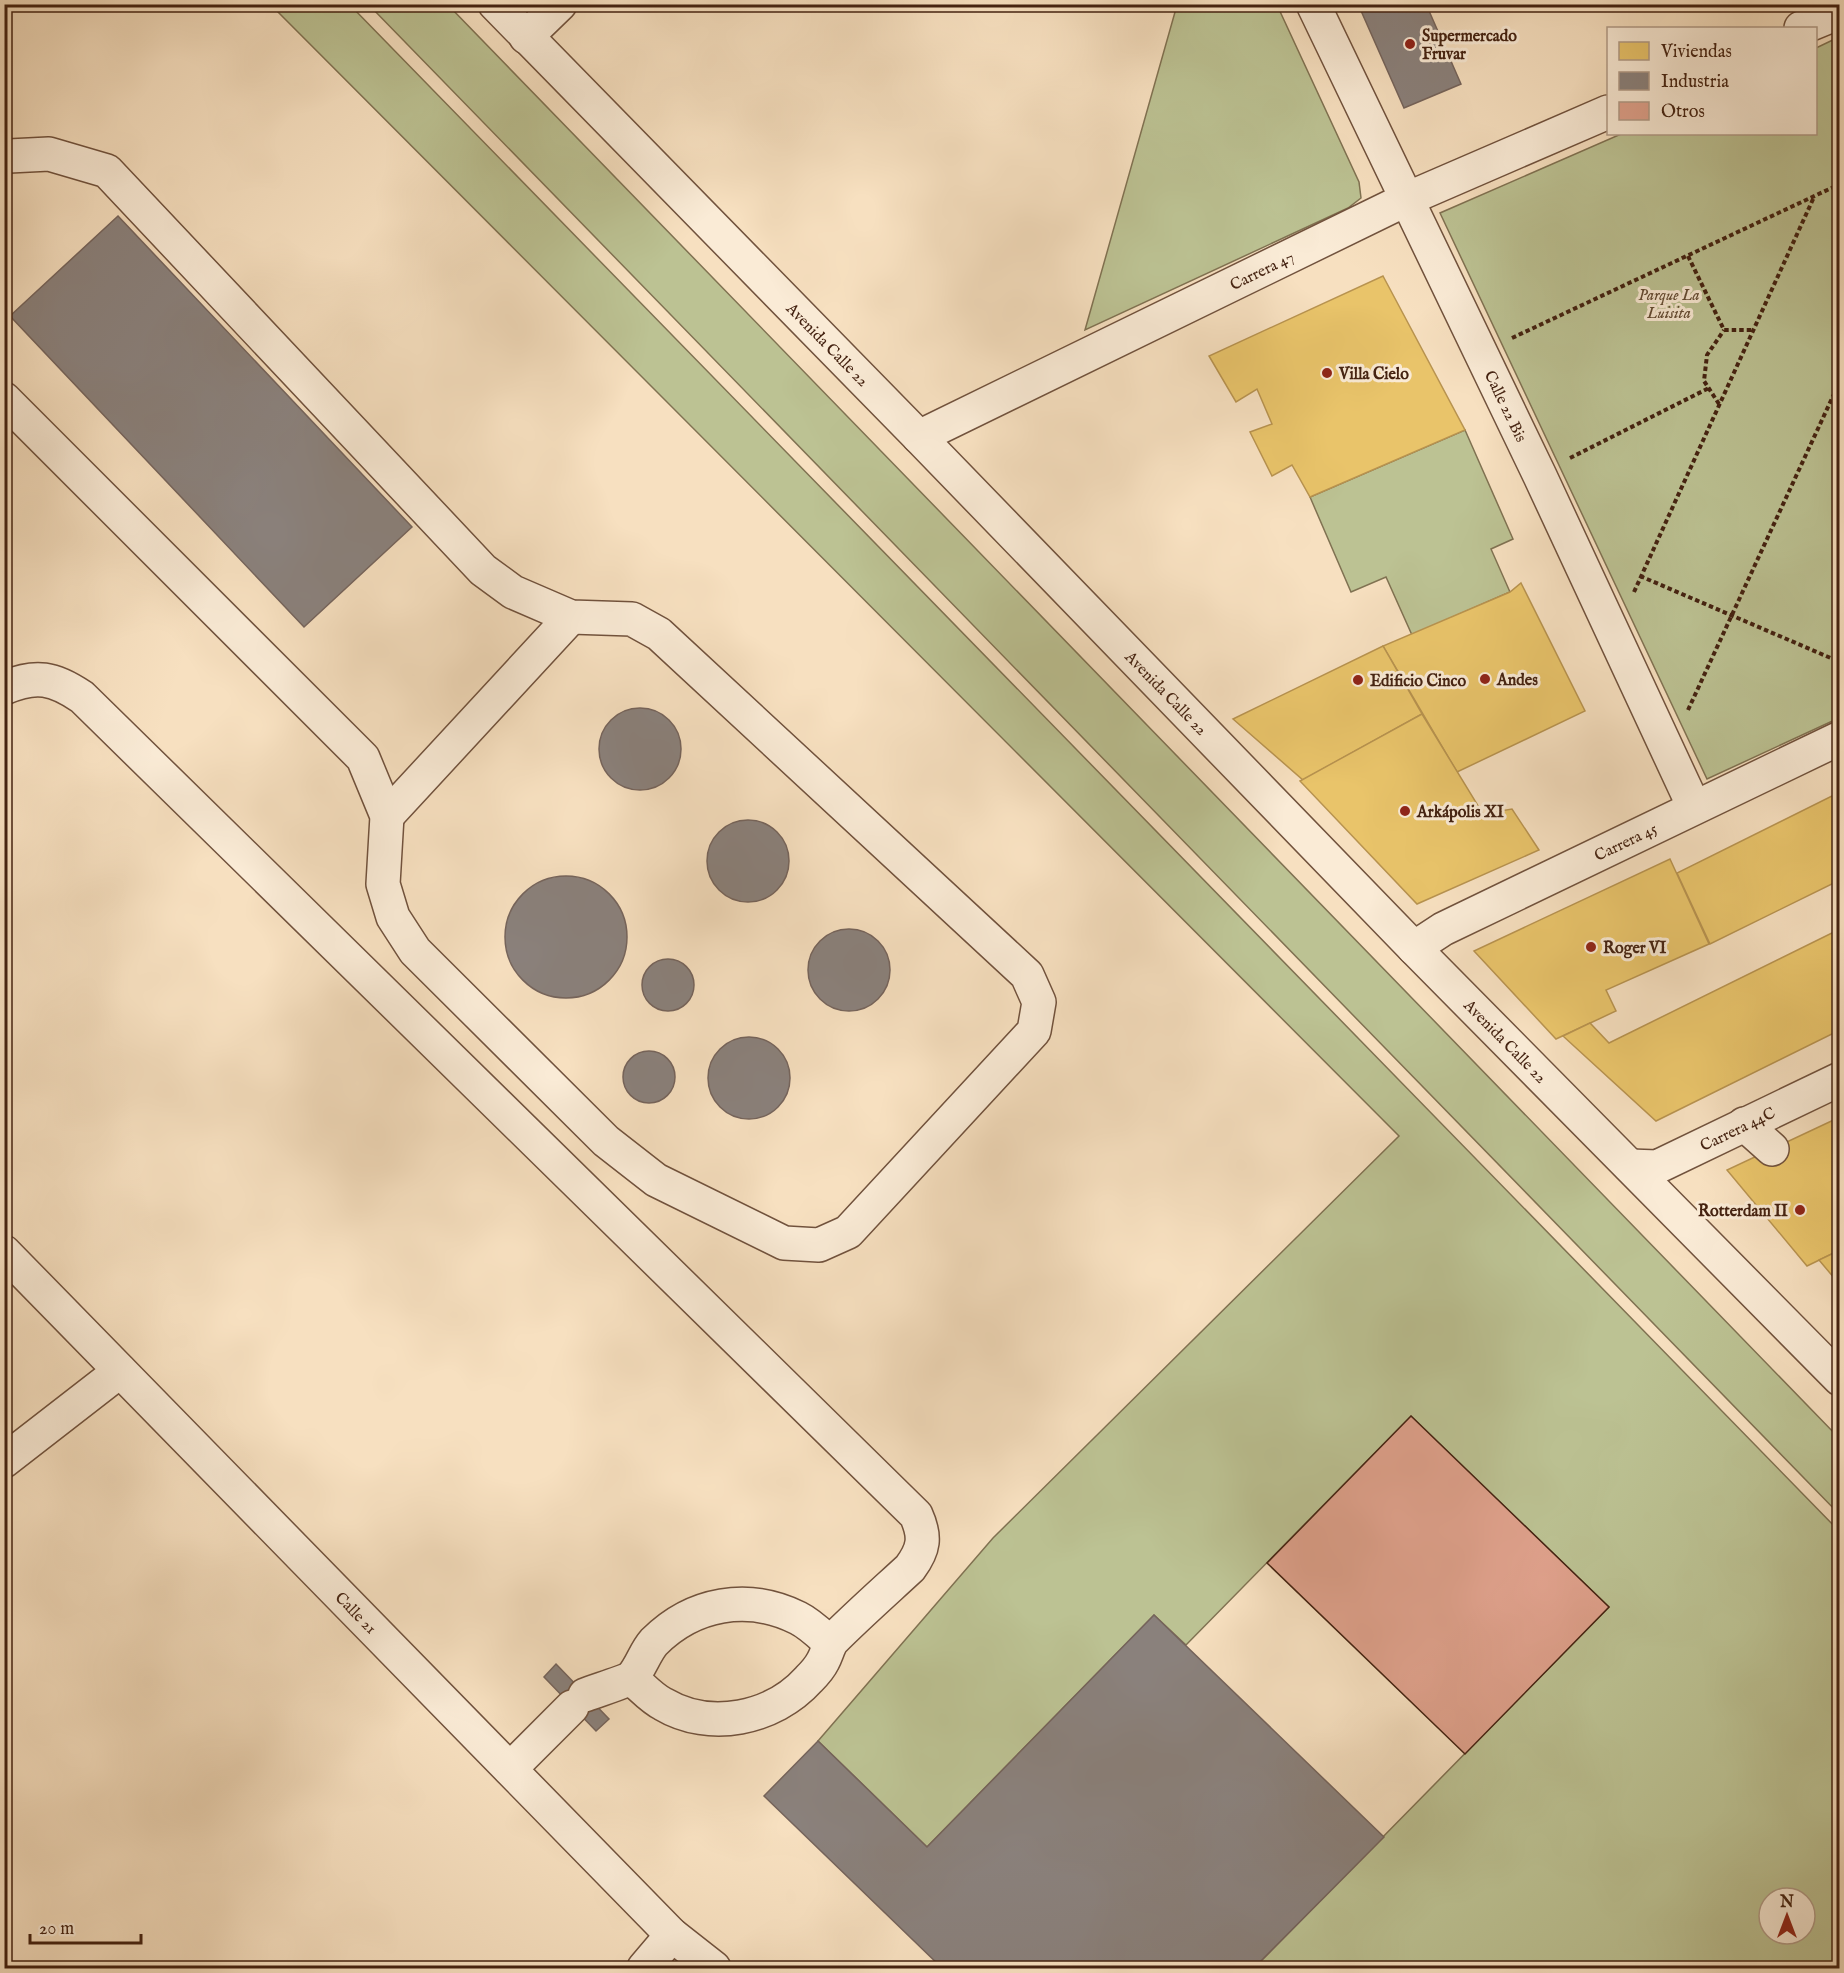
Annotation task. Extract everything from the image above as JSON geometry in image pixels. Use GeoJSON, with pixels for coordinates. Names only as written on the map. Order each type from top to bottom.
{"type":"FeatureCollection","features":[{"type":"Feature","properties":{"kind":"street","name":"Avenida Calle 22"},"geometry":{"type":"LineString","coordinates":[[495,4],[1414,948],[1839,1379]]}},
{"type":"Feature","properties":{"kind":"street"},"geometry":{"type":"LineString","coordinates":[[526,37],[560,4]]}},
{"type":"Feature","properties":{"kind":"street","name":"Calle 22 Bis"},"geometry":{"type":"LineString","coordinates":[[1313,4],[1540,476],[1694,807]]}},
{"type":"Feature","properties":{"kind":"street"},"geometry":{"type":"LineString","coordinates":[[1803,27],[1839,12]]}},
{"type":"Feature","properties":{"kind":"street","name":"Carrera 47"},"geometry":{"type":"LineString","coordinates":[[918,437],[1407,199],[1607,112]]}},
{"type":"Feature","properties":{"kind":"street"},"geometry":{"type":"LineString","coordinates":[[4,158],[49,154],[107,171],[483,570],[513,592],[571,617],[632,619],[659,634],[1027,975],[1039,1002],[1034,1030],[848,1232],[819,1245],[784,1243],[656,1180],[606,1141],[416,951],[393,917],[383,885],[387,816],[363,758],[4,399]]}},
{"type":"Feature","properties":{"kind":"street"},"geometry":{"type":"LineString","coordinates":[[387,816],[571,617]]}},
{"type":"Feature","properties":{"kind":"street"},"geometry":{"type":"LineString","coordinates":[[4,688],[21,681],[42,679],[64,685],[82,697],[916,1515],[922,1528],[923,1542],[918,1557],[910,1568],[830,1643],[822,1662],[810,1679],[794,1695],[760,1712],[741,1717],[722,1719],[700,1717],[662,1704],[631,1678]]}},
{"type":"Feature","properties":{"kind":"street","name":"Carrera 45"},"geometry":{"type":"LineString","coordinates":[[1414,948],[1443,929],[1839,738]]}},
{"type":"Feature","properties":{"kind":"street","name":"Carrera 44C"},"geometry":{"type":"LineString","coordinates":[[1630,1166],[1658,1167],[1839,1078]]}},
{"type":"Feature","properties":{"kind":"street"},"geometry":{"type":"LineString","coordinates":[[1744,1124],[1772,1149]]}},
{"type":"Feature","properties":{"kind":"street","name":"Calle 21"},"geometry":{"type":"LineString","coordinates":[[4,1252],[672,1935],[714,1968]]}},
{"type":"Feature","properties":{"kind":"street"},"geometry":{"type":"LineString","coordinates":[[4,1461],[120,1371]]}},
{"type":"Feature","properties":{"kind":"street"},"geometry":{"type":"LineString","coordinates":[[510,1769],[579,1701],[631,1678],[652,1644],[669,1628],[701,1611],[739,1604],[776,1609],[799,1618],[830,1643]]}},
{"type":"Feature","properties":{"kind":"street"},"geometry":{"type":"LineString","coordinates":[[644,1968],[672,1935]]}},
{"type":"Feature","properties":{"kind":"path"},"geometry":{"type":"LineString","coordinates":[[1511,338],[1839,184]]}},
{"type":"Feature","properties":{"kind":"path"},"geometry":{"type":"LineString","coordinates":[[1631,598],[1814,196]]}},
{"type":"Feature","properties":{"kind":"path"},"geometry":{"type":"LineString","coordinates":[[1688,256],[1724,330]]}},
{"type":"Feature","properties":{"kind":"path"},"geometry":{"type":"LineString","coordinates":[[1724,330],[1753,330]]}},
{"type":"Feature","properties":{"kind":"path"},"geometry":{"type":"LineString","coordinates":[[1719,404],[1704,381],[1707,355],[1724,330]]}},
{"type":"Feature","properties":{"kind":"path"},"geometry":{"type":"LineString","coordinates":[[1686,715],[1839,381]]}},
{"type":"Feature","properties":{"kind":"path"},"geometry":{"type":"LineString","coordinates":[[1568,459],[1708,388]]}},
{"type":"Feature","properties":{"kind":"path"},"geometry":{"type":"LineString","coordinates":[[1640,576],[1839,662]]}},
{"type":"Feature","properties":{"kind":"green space"},"geometry":{"type":"Polygon","coordinates":[[[271,5],[350,5],[1839,1531],[1839,1968],[1254,1968],[1609,1607],[1411,1416],[1186,1645],[1154,1615],[927,1847],[818,1741],[993,1538],[1399,1136],[271,5]]]}},
{"type":"Feature","properties":{"kind":"green space"},"geometry":{"type":"Polygon","coordinates":[[[369,5],[448,5],[1839,1438],[1839,1514],[369,5]]]}},
{"type":"Feature","properties":{"kind":"green space"},"geometry":{"type":"Polygon","coordinates":[[[1177,5],[1277,5],[1359,182],[1361,198],[1348,208],[1085,330],[1177,5]]]}},
{"type":"Feature","properties":{"kind":"green space","name":"Parque La Luisita"},"geometry":{"type":"Polygon","coordinates":[[[1839,37],[1839,718],[1707,779],[1440,213],[1619,135],[1817,135],[1817,48],[1839,37]]]}},
{"type":"Feature","properties":{"kind":"green space"},"geometry":{"type":"Polygon","coordinates":[[[1465,430],[1513,539],[1491,549],[1510,592],[1412,635],[1386,577],[1351,592],[1310,497],[1465,430]]]}},
{"type":"Feature","properties":{"kind":"building: Viviendas","name":"Villa Cielo"},"geometry":{"type":"Polygon","coordinates":[[[1383,276],[1465,430],[1310,497],[1292,465],[1272,476],[1250,432],[1272,424],[1257,389],[1236,402],[1209,356],[1383,276]]]}},
{"type":"Feature","properties":{"kind":"building: Viviendas","name":"Andes"},"geometry":{"type":"Polygon","coordinates":[[[1521,583],[1585,711],[1457,772],[1383,646],[1510,592],[1521,583]]]}},
{"type":"Feature","properties":{"kind":"building: Viviendas","name":"Edificio Cinco"},"geometry":{"type":"Polygon","coordinates":[[[1383,646],[1422,714],[1303,780],[1233,719],[1383,646]]]}},
{"type":"Feature","properties":{"kind":"building: Viviendas","name":"Arkápolis XI"},"geometry":{"type":"Polygon","coordinates":[[[1422,714],[1483,814],[1512,809],[1539,850],[1417,904],[1300,781],[1422,714]]]}},
{"type":"Feature","properties":{"kind":"building: Viviendas"},"geometry":{"type":"Polygon","coordinates":[[[1840,792],[1840,880],[1710,944],[1677,873],[1840,792]]]}},
{"type":"Feature","properties":{"kind":"building: Viviendas","name":"Roger VI"},"geometry":{"type":"Polygon","coordinates":[[[1670,859],[1709,944],[1606,990],[1616,1011],[1556,1039],[1474,951],[1670,859]]]}},
{"type":"Feature","properties":{"kind":"building: Viviendas"},"geometry":{"type":"Polygon","coordinates":[[[1840,929],[1840,1030],[1656,1121],[1563,1036],[1590,1023],[1609,1043],[1840,929]]]}},
{"type":"Feature","properties":{"kind":"building: Viviendas","name":"Rotterdam II"},"geometry":{"type":"Polygon","coordinates":[[[1840,1117],[1840,1250],[1807,1266],[1727,1170],[1840,1117]]]}},
{"type":"Feature","properties":{"kind":"building: Viviendas"},"geometry":{"type":"Polygon","coordinates":[[[1840,1250],[1840,1285],[1819,1260],[1840,1250]]]}},
{"type":"Feature","properties":{"kind":"building: Industria","name":"Supermercado Fruvar"},"geometry":{"type":"Polygon","coordinates":[[[1358,4],[1426,4],[1461,84],[1404,108],[1358,4]]]}},
{"type":"Feature","properties":{"kind":"building: Industria"},"geometry":{"type":"Polygon","coordinates":[[[118,216],[412,527],[304,627],[10,316],[118,216]]]}},
{"type":"Feature","properties":{"kind":"building: Industria"},"geometry":{"type":"Polygon","coordinates":[[[640,708],[656,711],[669,720],[678,733],[681,749],[678,765],[669,778],[656,787],[640,790],[624,787],[611,778],[602,765],[599,749],[602,733],[611,720],[624,711],[640,708]]]}},
{"type":"Feature","properties":{"kind":"building: Industria"},"geometry":{"type":"Polygon","coordinates":[[[748,820],[764,823],[777,832],[786,845],[789,861],[786,877],[777,890],[764,899],[748,902],[732,899],[719,890],[710,877],[707,861],[710,845],[719,832],[732,823],[748,820]]]}},
{"type":"Feature","properties":{"kind":"building: Industria"},"geometry":{"type":"Polygon","coordinates":[[[566,876],[589,881],[609,894],[622,914],[627,937],[622,960],[609,980],[589,993],[566,998],[543,993],[523,980],[510,960],[505,937],[510,914],[523,894],[543,881],[566,876]]]}},
{"type":"Feature","properties":{"kind":"building: Industria"},"geometry":{"type":"Polygon","coordinates":[[[849,929],[865,932],[878,941],[887,954],[890,970],[887,986],[878,999],[865,1008],[849,1011],[833,1008],[820,999],[811,986],[808,970],[811,954],[820,941],[833,932],[849,929]]]}},
{"type":"Feature","properties":{"kind":"building: Industria"},"geometry":{"type":"Polygon","coordinates":[[[663,959],[673,959],[687,966],[694,985],[687,1004],[673,1011],[663,1011],[653,1007],[646,1000],[642,990],[642,980],[646,970],[653,963],[663,959]]]}},
{"type":"Feature","properties":{"kind":"building: Industria"},"geometry":{"type":"Polygon","coordinates":[[[749,1037],[765,1040],[778,1049],[787,1062],[790,1078],[787,1094],[778,1107],[765,1116],[749,1119],[733,1116],[720,1107],[711,1094],[708,1078],[711,1062],[720,1049],[733,1040],[749,1037]]]}},
{"type":"Feature","properties":{"kind":"building: Industria"},"geometry":{"type":"Polygon","coordinates":[[[644,1051],[654,1051],[668,1058],[675,1077],[668,1096],[654,1103],[644,1103],[634,1099],[627,1092],[623,1082],[623,1072],[627,1062],[634,1055],[644,1051]]]}},
{"type":"Feature","properties":{"kind":"building: Industria"},"geometry":{"type":"Polygon","coordinates":[[[1154,1615],[1384,1837],[1254,1968],[942,1968],[764,1796],[818,1741],[927,1847],[1154,1615]]]}},
{"type":"Feature","properties":{"kind":"building: Industria"},"geometry":{"type":"Polygon","coordinates":[[[556,1664],[609,1719],[596,1731],[544,1677],[556,1664]]]}},
{"type":"Feature","properties":{"kind":"building: Otros"},"geometry":{"type":"Polygon","coordinates":[[[1411,1416],[1609,1607],[1465,1754],[1267,1563],[1411,1416]]]}},
{"type":"Feature","properties":{"kind":"place","name":"Supermercado Fruvar"},"geometry":{"type":"Point","coordinates":[1410,44]}},
{"type":"Feature","properties":{"kind":"place","name":"Villa Cielo"},"geometry":{"type":"Point","coordinates":[1327,373]}},
{"type":"Feature","properties":{"kind":"place","name":"Andes"},"geometry":{"type":"Point","coordinates":[1485,679]}},
{"type":"Feature","properties":{"kind":"place","name":"Edificio Cinco"},"geometry":{"type":"Point","coordinates":[1358,680]}},
{"type":"Feature","properties":{"kind":"place","name":"Arkápolis XI"},"geometry":{"type":"Point","coordinates":[1405,811]}},
{"type":"Feature","properties":{"kind":"place","name":"Roger VI"},"geometry":{"type":"Point","coordinates":[1591,947]}},
{"type":"Feature","properties":{"kind":"place","name":"Rotterdam II"},"geometry":{"type":"Point","coordinates":[1800,1210]}}]}
